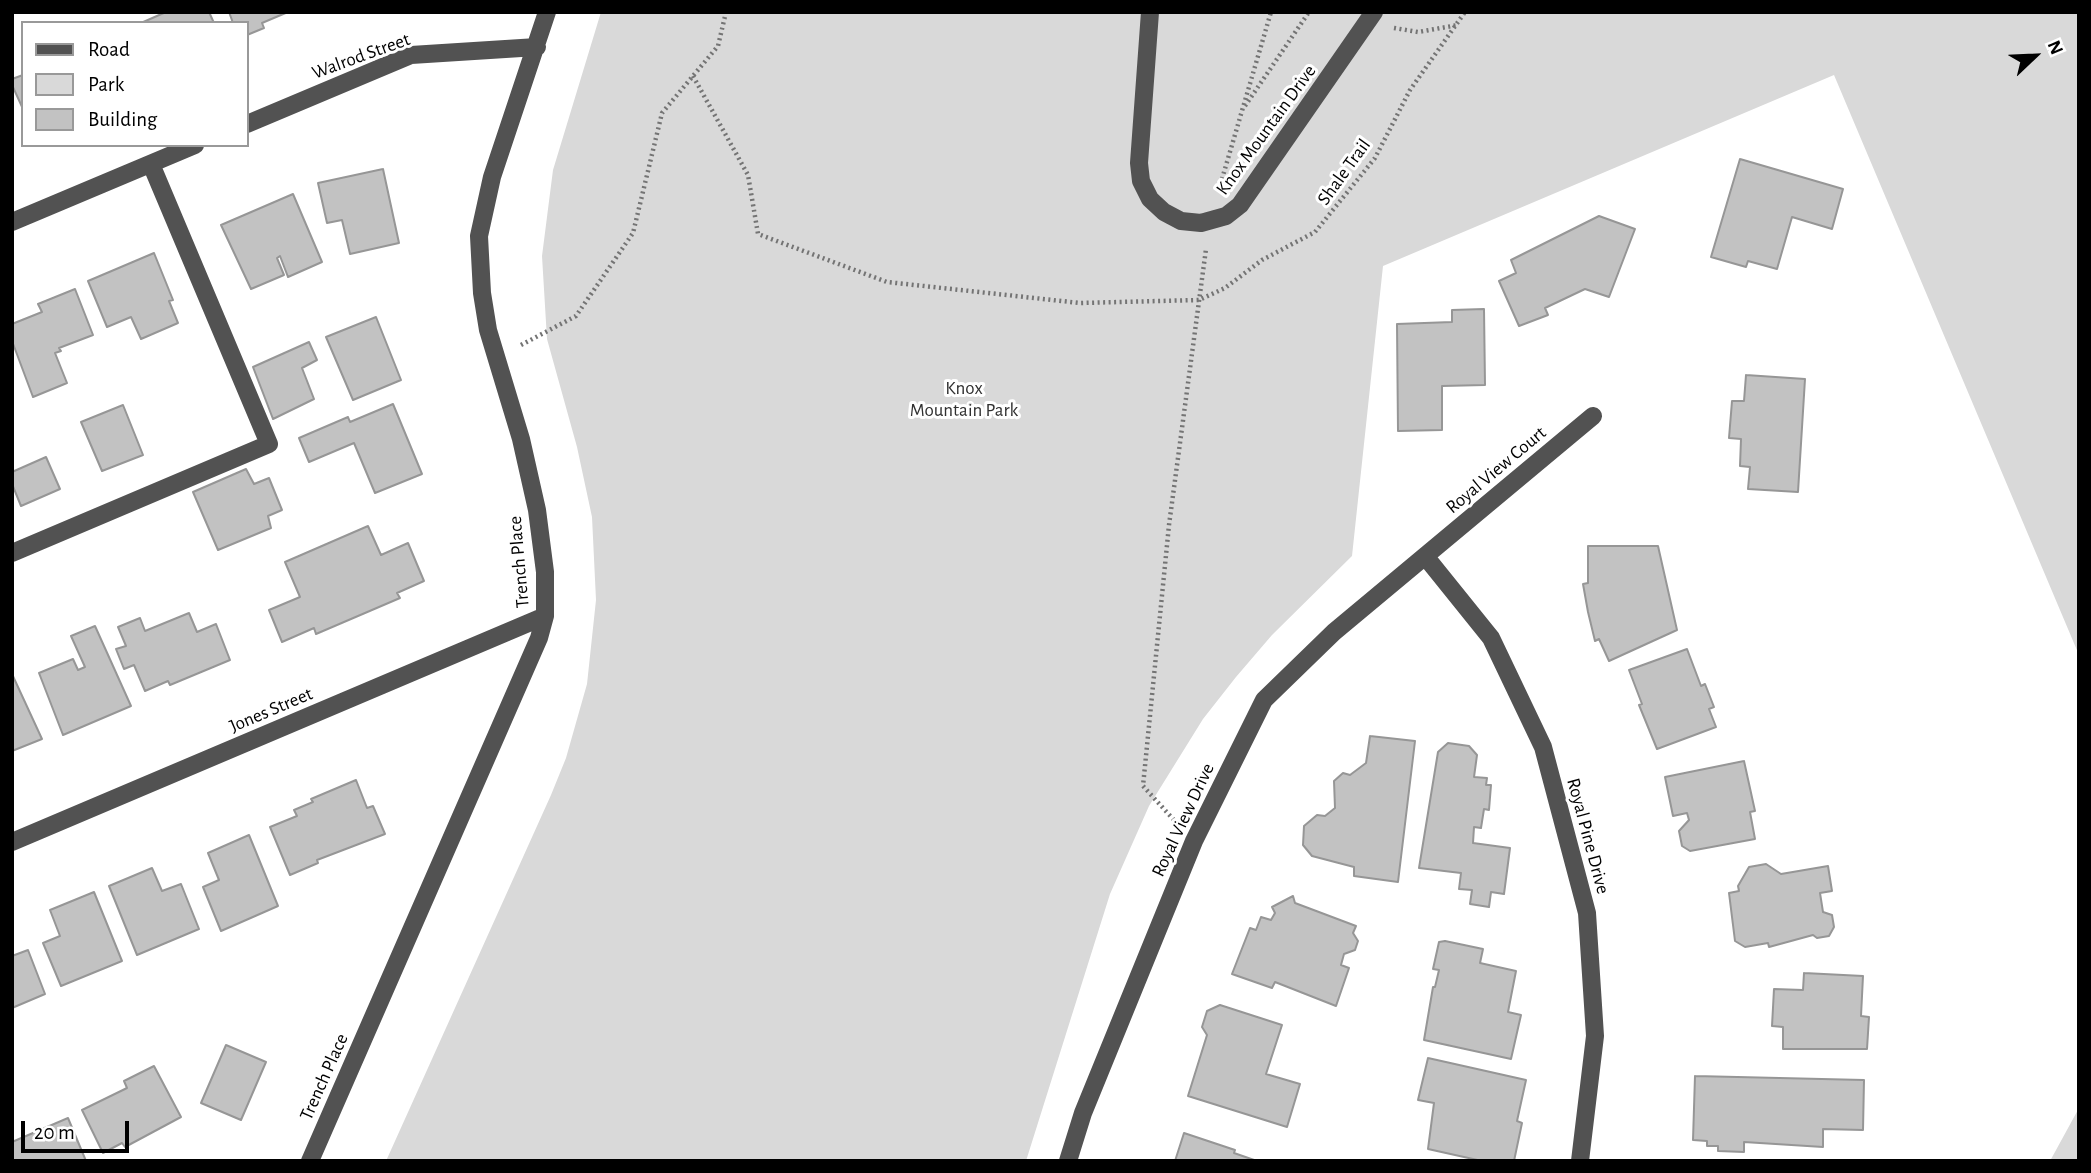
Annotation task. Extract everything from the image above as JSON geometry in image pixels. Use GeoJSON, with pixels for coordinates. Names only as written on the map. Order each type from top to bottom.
{"type":"FeatureCollection","features":[{"type":"Feature","properties":{"kind":"street","name":"Trench Place"},"geometry":{"type":"LineString","coordinates":[[310,1161],[539,638],[545,616],[545,572],[537,510],[482,293],[479,236],[482,211],[548,12]]}},
{"type":"Feature","properties":{"kind":"street"},"geometry":{"type":"LineString","coordinates":[[1150,12],[1139,163],[1141,181],[1150,199],[1172,218],[1191,223],[1209,222]]}},
{"type":"Feature","properties":{"kind":"street","name":"Knox Mountain Drive"},"geometry":{"type":"LineString","coordinates":[[1209,222],[1226,216],[1245,199],[1371,19]]}},
{"type":"Feature","properties":{"kind":"street","name":"Walrod Street"},"geometry":{"type":"LineString","coordinates":[[248,124],[411,55],[537,47]]}},
{"type":"Feature","properties":{"kind":"street"},"geometry":{"type":"LineString","coordinates":[[12,222],[190,147]]}},
{"type":"Feature","properties":{"kind":"street"},"geometry":{"type":"LineString","coordinates":[[12,553],[269,444],[151,163]]}},
{"type":"Feature","properties":{"kind":"street","name":"Royal View Court"},"geometry":{"type":"LineString","coordinates":[[1425,556],[1593,416]]}},
{"type":"Feature","properties":{"kind":"street","name":"Royal View Drive"},"geometry":{"type":"LineString","coordinates":[[1068,1161],[1083,1113],[1194,841],[1264,700],[1334,632],[1425,556]]}},
{"type":"Feature","properties":{"kind":"street","name":"Royal Pine Drive"},"geometry":{"type":"LineString","coordinates":[[1425,556],[1491,638],[1543,747],[1587,913],[1595,1036],[1580,1161]]}},
{"type":"Feature","properties":{"kind":"street","name":"Jones Street"},"geometry":{"type":"LineString","coordinates":[[12,842],[545,616]]}},
{"type":"Feature","properties":{"kind":"path"},"geometry":{"type":"LineString","coordinates":[[497,358],[576,316],[633,233],[662,113],[718,46],[726,12]]}},
{"type":"Feature","properties":{"kind":"path"},"geometry":{"type":"LineString","coordinates":[[1194,841],[1143,786],[1169,524],[1209,222],[1271,12]]}},
{"type":"Feature","properties":{"kind":"path"},"geometry":{"type":"LineString","coordinates":[[1242,110],[1308,12]]}},
{"type":"Feature","properties":{"kind":"path","name":"Shale Trail"},"geometry":{"type":"LineString","coordinates":[[1199,300],[1225,288],[1262,260],[1315,232],[1375,158],[1410,90],[1465,12]]}},
{"type":"Feature","properties":{"kind":"path"},"geometry":{"type":"LineString","coordinates":[[1371,19],[1418,32],[1459,24]]}},
{"type":"Feature","properties":{"kind":"path"},"geometry":{"type":"LineString","coordinates":[[693,76],[748,175],[758,234],[887,282],[1080,303],[1199,300]]}},
{"type":"Feature","properties":{"kind":"green space","name":"Knox Mountain Park"},"geometry":{"type":"Polygon","coordinates":[[[601,12],[2079,12],[2079,655],[1834,75],[1383,266],[1352,556],[1272,635],[1236,677],[1203,719],[1149,806],[1110,894],[1026,1161],[386,1161],[551,795],[566,758],[587,684],[596,600],[592,517],[577,447],[547,339],[542,256],[553,170],[601,12]]]}},
{"type":"Feature","properties":{"kind":"green space"},"geometry":{"type":"Polygon","coordinates":[[[2079,1108],[2079,1161],[2050,1161],[2079,1108]]]}},
{"type":"Feature","properties":{"kind":"building"},"geometry":{"type":"Polygon","coordinates":[[[166,12],[209,12],[213,21],[146,21],[166,12]]]}},
{"type":"Feature","properties":{"kind":"building"},"geometry":{"type":"Polygon","coordinates":[[[229,12],[288,12],[262,23],[264,28],[248,35],[248,21],[232,21],[229,12]]]}},
{"type":"Feature","properties":{"kind":"building"},"geometry":{"type":"Polygon","coordinates":[[[21,76],[21,105],[12,85],[12,79],[21,76]]]}},
{"type":"Feature","properties":{"kind":"building"},"geometry":{"type":"Polygon","coordinates":[[[1740,159],[1843,189],[1832,229],[1792,217],[1777,269],[1748,261],[1746,267],[1711,257],[1740,159]]]}},
{"type":"Feature","properties":{"kind":"building"},"geometry":{"type":"Polygon","coordinates":[[[383,169],[399,243],[350,254],[342,220],[327,223],[318,183],[383,169]]]}},
{"type":"Feature","properties":{"kind":"building"},"geometry":{"type":"Polygon","coordinates":[[[293,194],[322,262],[288,277],[280,256],[277,258],[284,275],[251,289],[221,225],[293,194]]]}},
{"type":"Feature","properties":{"kind":"building"},"geometry":{"type":"Polygon","coordinates":[[[1599,216],[1635,229],[1609,297],[1585,289],[1545,308],[1548,315],[1519,326],[1499,281],[1516,273],[1511,260],[1599,216]]]}},
{"type":"Feature","properties":{"kind":"building"},"geometry":{"type":"Polygon","coordinates":[[[154,253],[173,300],[169,301],[178,323],[141,339],[131,317],[107,327],[88,281],[154,253]]]}},
{"type":"Feature","properties":{"kind":"building"},"geometry":{"type":"Polygon","coordinates":[[[75,289],[93,335],[59,348],[61,351],[55,353],[67,383],[33,397],[12,341],[12,324],[42,312],[38,304],[75,289]]]}},
{"type":"Feature","properties":{"kind":"building"},"geometry":{"type":"Polygon","coordinates":[[[1484,309],[1485,385],[1442,386],[1442,430],[1398,431],[1397,324],[1452,322],[1452,310],[1484,309]]]}},
{"type":"Feature","properties":{"kind":"building"},"geometry":{"type":"Polygon","coordinates":[[[376,317],[401,380],[353,400],[326,337],[376,317]]]}},
{"type":"Feature","properties":{"kind":"building"},"geometry":{"type":"Polygon","coordinates":[[[309,342],[317,360],[302,368],[314,399],[273,419],[253,367],[309,342]]]}},
{"type":"Feature","properties":{"kind":"building"},"geometry":{"type":"Polygon","coordinates":[[[1746,375],[1805,379],[1798,492],[1748,489],[1750,467],[1740,466],[1741,439],[1729,438],[1732,401],[1744,401],[1746,375]]]}},
{"type":"Feature","properties":{"kind":"building"},"geometry":{"type":"Polygon","coordinates":[[[393,404],[422,474],[375,493],[354,443],[309,462],[299,438],[348,417],[350,422],[393,404]]]}},
{"type":"Feature","properties":{"kind":"building"},"geometry":{"type":"Polygon","coordinates":[[[123,405],[143,455],[102,471],[81,422],[123,405]]]}},
{"type":"Feature","properties":{"kind":"building"},"geometry":{"type":"Polygon","coordinates":[[[46,457],[60,489],[21,506],[12,484],[12,472],[46,457]]]}},
{"type":"Feature","properties":{"kind":"building"},"geometry":{"type":"Polygon","coordinates":[[[246,469],[254,484],[269,478],[282,510],[268,516],[271,528],[218,550],[193,492],[246,469]]]}},
{"type":"Feature","properties":{"kind":"building"},"geometry":{"type":"Polygon","coordinates":[[[368,526],[381,555],[408,543],[424,581],[397,593],[400,598],[316,634],[314,628],[282,642],[269,610],[300,597],[285,562],[368,526]]]}},
{"type":"Feature","properties":{"kind":"building"},"geometry":{"type":"Polygon","coordinates":[[[1588,546],[1658,546],[1677,630],[1609,661],[1599,639],[1595,641],[1588,612],[1583,584],[1588,583],[1588,546]]]}},
{"type":"Feature","properties":{"kind":"building"},"geometry":{"type":"Polygon","coordinates":[[[189,613],[197,632],[216,624],[230,660],[170,685],[168,681],[145,691],[134,665],[124,669],[116,649],[126,646],[118,627],[140,618],[145,631],[189,613]]]}},
{"type":"Feature","properties":{"kind":"building"},"geometry":{"type":"Polygon","coordinates":[[[95,626],[131,706],[63,735],[39,673],[73,659],[78,670],[85,667],[71,636],[95,626]]]}},
{"type":"Feature","properties":{"kind":"building"},"geometry":{"type":"Polygon","coordinates":[[[1687,649],[1701,686],[1705,684],[1714,707],[1709,709],[1716,727],[1657,749],[1639,705],[1642,704],[1629,670],[1687,649]]]}},
{"type":"Feature","properties":{"kind":"building"},"geometry":{"type":"Polygon","coordinates":[[[12,674],[42,739],[12,751],[12,674]]]}},
{"type":"Feature","properties":{"kind":"building"},"geometry":{"type":"Polygon","coordinates":[[[1370,736],[1415,741],[1398,882],[1354,876],[1354,867],[1312,856],[1303,845],[1304,826],[1317,815],[1325,816],[1335,808],[1334,781],[1343,773],[1350,775],[1366,763],[1370,736]]]}},
{"type":"Feature","properties":{"kind":"building"},"geometry":{"type":"Polygon","coordinates":[[[1448,743],[1469,746],[1477,755],[1474,777],[1487,778],[1486,785],[1491,785],[1489,810],[1484,809],[1481,828],[1474,827],[1473,843],[1510,848],[1504,894],[1491,892],[1489,907],[1470,904],[1472,890],[1459,889],[1461,873],[1419,868],[1438,752],[1448,743]]]}},
{"type":"Feature","properties":{"kind":"building"},"geometry":{"type":"Polygon","coordinates":[[[1744,761],[1755,811],[1750,812],[1755,839],[1690,851],[1682,846],[1679,831],[1689,820],[1687,813],[1673,816],[1665,777],[1744,761]]]}},
{"type":"Feature","properties":{"kind":"building"},"geometry":{"type":"Polygon","coordinates":[[[356,780],[367,808],[373,806],[385,834],[317,860],[318,863],[290,875],[270,827],[297,816],[294,810],[313,802],[311,799],[356,780]]]}},
{"type":"Feature","properties":{"kind":"building"},"geometry":{"type":"Polygon","coordinates":[[[249,835],[278,906],[221,931],[203,887],[219,880],[208,853],[249,835]]]}},
{"type":"Feature","properties":{"kind":"building"},"geometry":{"type":"Polygon","coordinates":[[[1766,864],[1781,874],[1828,866],[1832,891],[1820,893],[1823,912],[1832,915],[1834,927],[1829,936],[1817,938],[1813,935],[1769,947],[1768,943],[1745,947],[1735,941],[1729,893],[1739,891],[1738,886],[1749,867],[1766,864]]]}},
{"type":"Feature","properties":{"kind":"building"},"geometry":{"type":"Polygon","coordinates":[[[152,868],[162,891],[181,884],[199,929],[137,955],[109,886],[152,868]]]}},
{"type":"Feature","properties":{"kind":"building"},"geometry":{"type":"Polygon","coordinates":[[[94,892],[122,961],[61,986],[43,943],[60,936],[50,910],[94,892]]]}},
{"type":"Feature","properties":{"kind":"building"},"geometry":{"type":"Polygon","coordinates":[[[1293,896],[1295,903],[1356,926],[1353,933],[1358,941],[1355,950],[1344,954],[1341,965],[1349,968],[1336,1006],[1275,982],[1272,988],[1232,974],[1250,928],[1256,930],[1261,917],[1271,920],[1275,913],[1272,907],[1293,896]]]}},
{"type":"Feature","properties":{"kind":"building"},"geometry":{"type":"Polygon","coordinates":[[[1439,942],[1483,949],[1480,963],[1516,971],[1508,1012],[1521,1015],[1511,1059],[1424,1040],[1433,987],[1439,970],[1433,969],[1439,942]]]}},
{"type":"Feature","properties":{"kind":"building"},"geometry":{"type":"Polygon","coordinates":[[[28,950],[45,994],[12,1008],[12,956],[28,950]]]}},
{"type":"Feature","properties":{"kind":"building"},"geometry":{"type":"Polygon","coordinates":[[[1804,973],[1863,976],[1861,1016],[1869,1017],[1867,1049],[1783,1049],[1783,1027],[1772,1026],[1774,989],[1803,990],[1804,973]]]}},
{"type":"Feature","properties":{"kind":"building"},"geometry":{"type":"Polygon","coordinates":[[[1220,1005],[1282,1025],[1266,1074],[1300,1084],[1287,1127],[1188,1096],[1207,1035],[1202,1027],[1207,1011],[1220,1005]]]}},
{"type":"Feature","properties":{"kind":"building"},"geometry":{"type":"Polygon","coordinates":[[[226,1045],[266,1062],[241,1120],[201,1103],[226,1045]]]}},
{"type":"Feature","properties":{"kind":"building"},"geometry":{"type":"Polygon","coordinates":[[[1428,1058],[1526,1080],[1517,1121],[1522,1123],[1514,1161],[1482,1161],[1428,1149],[1434,1103],[1418,1100],[1428,1058]]]}},
{"type":"Feature","properties":{"kind":"building"},"geometry":{"type":"Polygon","coordinates":[[[154,1066],[181,1117],[125,1147],[122,1143],[103,1153],[82,1110],[127,1088],[124,1081],[154,1066]]]}},
{"type":"Feature","properties":{"kind":"building"},"geometry":{"type":"Polygon","coordinates":[[[1695,1076],[1864,1080],[1863,1130],[1823,1129],[1823,1147],[1744,1142],[1744,1152],[1718,1151],[1718,1146],[1707,1146],[1707,1141],[1693,1140],[1695,1076]]]}},
{"type":"Feature","properties":{"kind":"building"},"geometry":{"type":"Polygon","coordinates":[[[68,1118],[86,1161],[12,1161],[12,1142],[68,1118]]]}},
{"type":"Feature","properties":{"kind":"building"},"geometry":{"type":"Polygon","coordinates":[[[1184,1133],[1235,1150],[1234,1153],[1257,1161],[1175,1161],[1184,1133]]]}}]}
